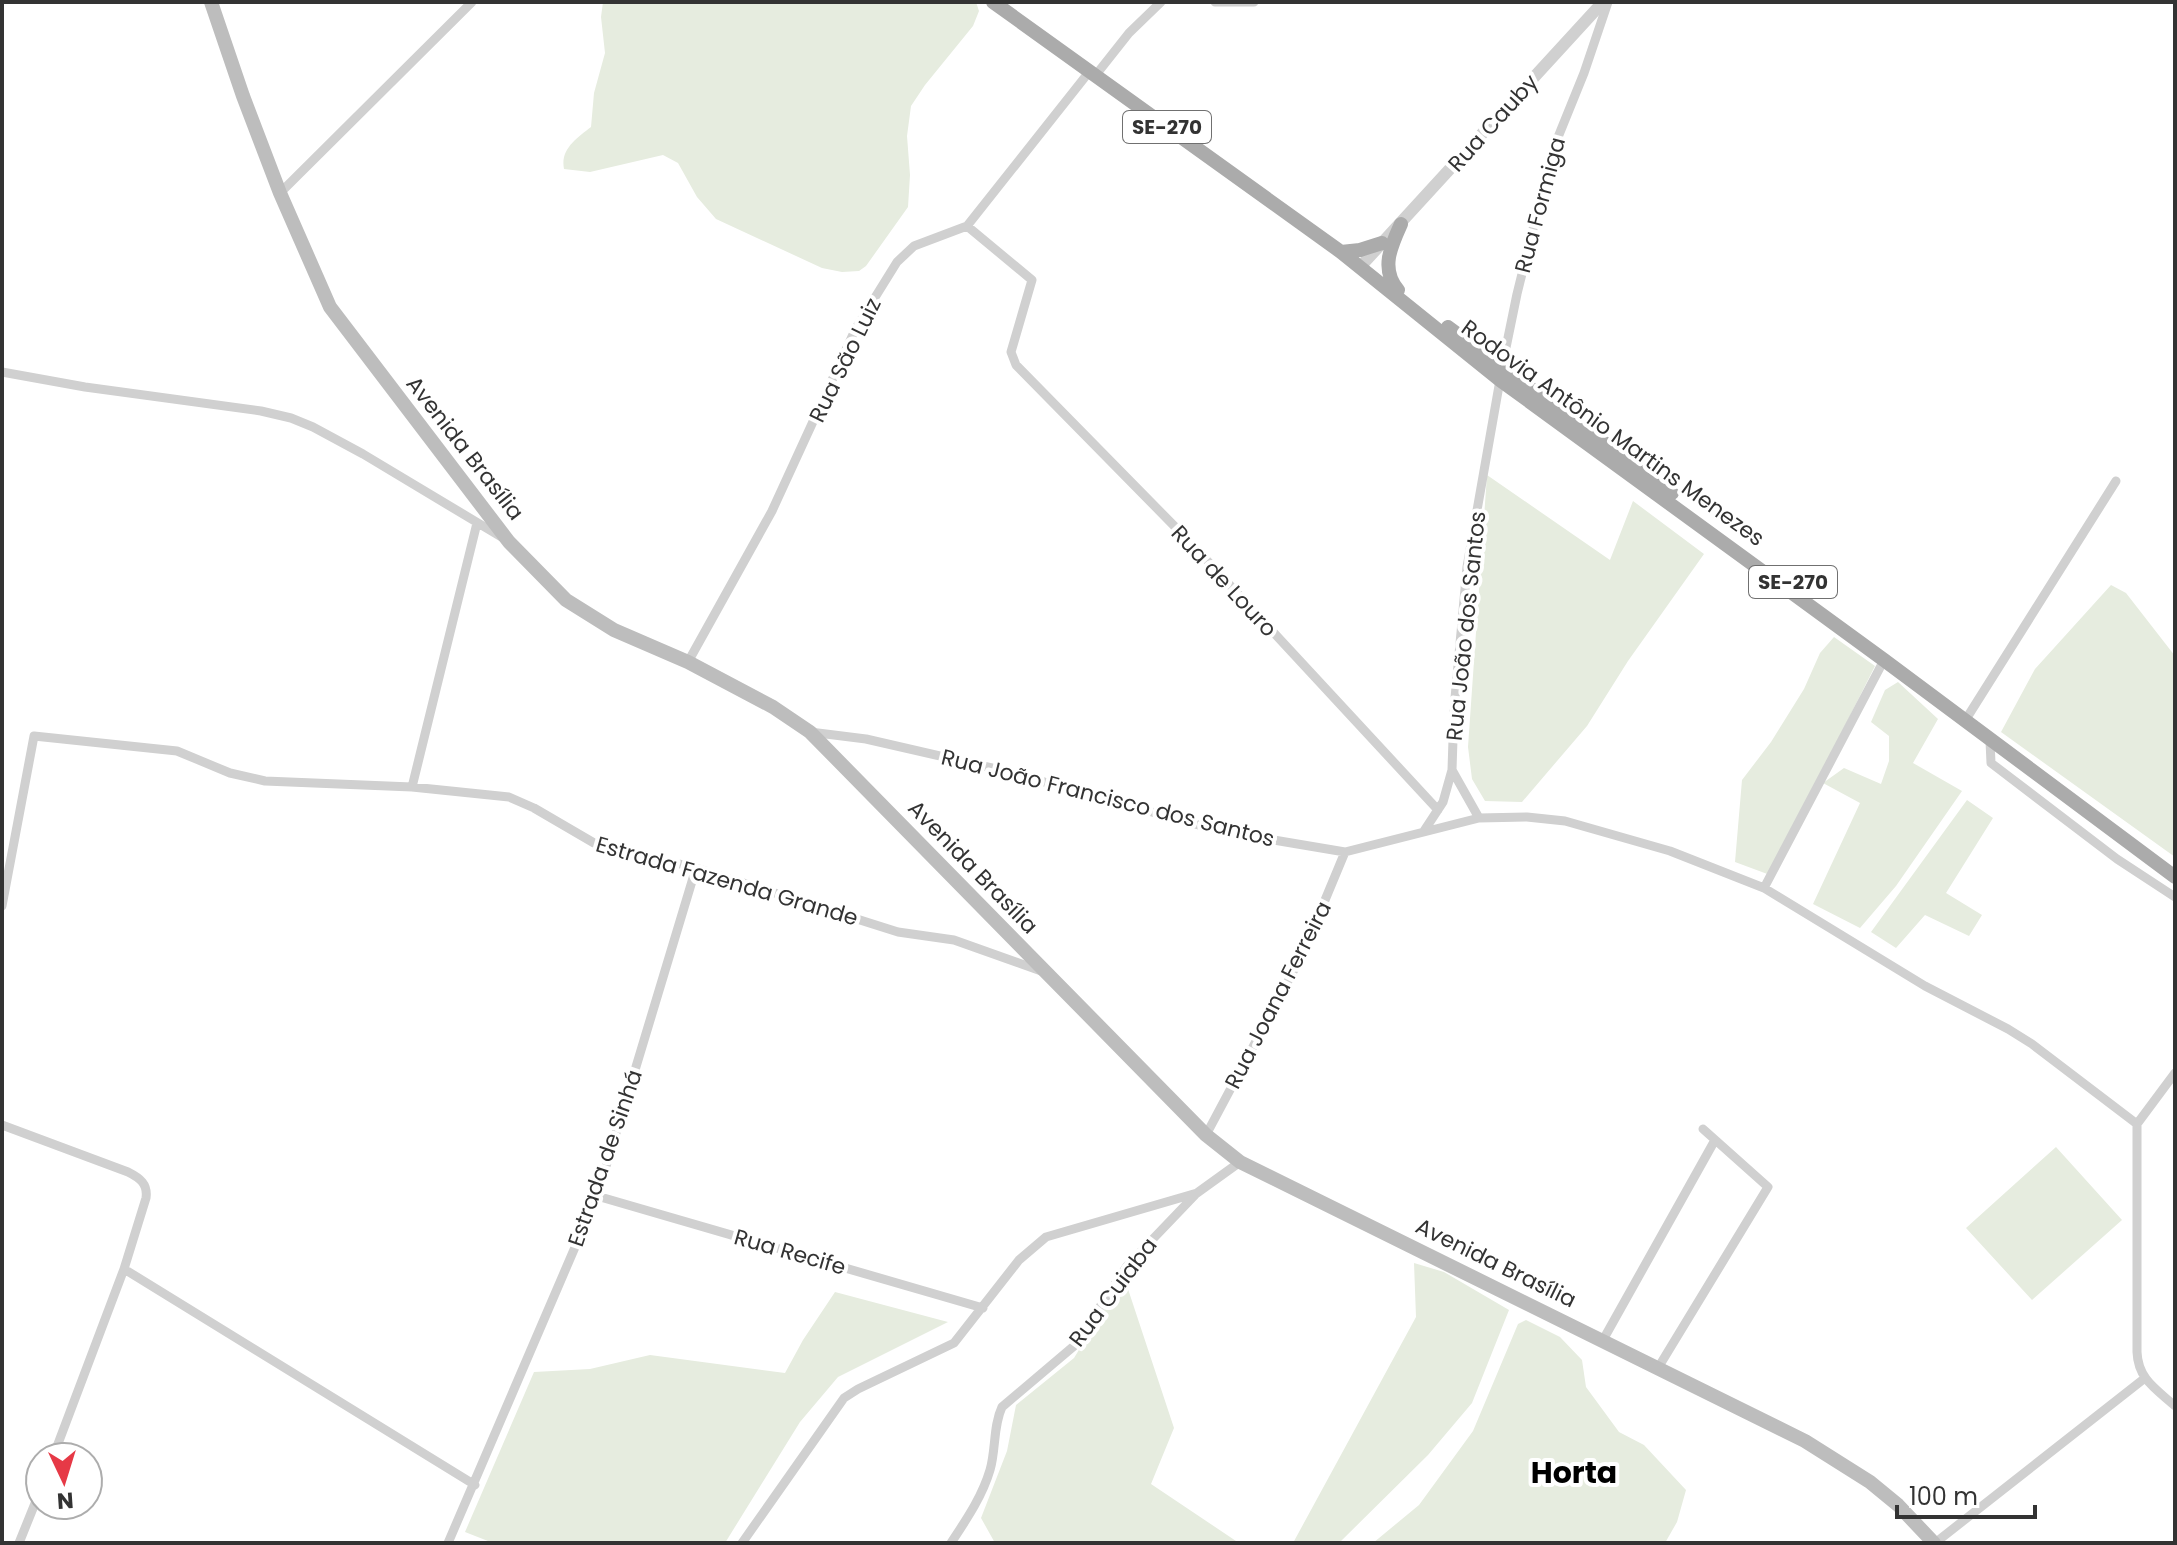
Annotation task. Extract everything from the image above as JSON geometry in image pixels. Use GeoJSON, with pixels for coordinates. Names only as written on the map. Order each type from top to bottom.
{"type":"FeatureCollection","features":[{"type":"Feature","properties":{"kind":"main road","name":"Avenida Brasília"},"geometry":{"type":"LineString","coordinates":[[211,2],[280,193],[324,295],[339,320],[509,542],[566,600],[614,630],[688,662],[773,707],[810,732],[1206,1135],[1240,1162],[1805,1441],[1870,1482],[1898,1505],[1934,1543]]}},
{"type":"Feature","properties":{"kind":"main road","name":"Rodovia Antônio Martins Menezes"},"geometry":{"type":"LineString","coordinates":[[993,2],[1341,252],[1419,317],[1772,566],[2175,870]]}},
{"type":"Feature","properties":{"kind":"main road"},"geometry":{"type":"LineString","coordinates":[[1398,290],[1389,273],[1388,256],[1401,224]]}},
{"type":"Feature","properties":{"kind":"main road"},"geometry":{"type":"LineString","coordinates":[[1341,252],[1382,243]]}},
{"type":"Feature","properties":{"kind":"main road","name":"Rodovia Antônio Martins Menezes"},"geometry":{"type":"LineString","coordinates":[[1375,278],[1398,290],[1501,374],[2175,877]]}},
{"type":"Feature","properties":{"kind":"street"},"geometry":{"type":"LineString","coordinates":[[280,193],[472,2]]}},
{"type":"Feature","properties":{"kind":"street"},"geometry":{"type":"LineString","coordinates":[[967,226],[1092,74],[1161,2]]}},
{"type":"Feature","properties":{"kind":"street"},"geometry":{"type":"LineString","coordinates":[[1215,2],[1254,2]]}},
{"type":"Feature","properties":{"kind":"street","name":"Rua Cauby"},"geometry":{"type":"LineString","coordinates":[[1360,267],[1605,2]]}},
{"type":"Feature","properties":{"kind":"street","name":"Rua Formiga"},"geometry":{"type":"LineString","coordinates":[[1501,374],[1552,152],[1584,73],[1605,2]]}},
{"type":"Feature","properties":{"kind":"street","name":"Rua de Louro"},"geometry":{"type":"LineString","coordinates":[[967,226],[1029,276],[1032,286],[1011,352],[1016,365],[1189,541],[1438,810]]}},
{"type":"Feature","properties":{"kind":"street","name":"Rua São Luiz"},"geometry":{"type":"LineString","coordinates":[[688,662],[772,511],[852,335],[897,262],[914,246],[967,226]]}},
{"type":"Feature","properties":{"kind":"street"},"geometry":{"type":"LineString","coordinates":[[2,372],[291,418],[363,454],[509,542]]}},
{"type":"Feature","properties":{"kind":"street","name":"Rua João dos Santos"},"geometry":{"type":"LineString","coordinates":[[1479,818],[1452,770],[1454,709],[1467,567],[1501,374]]}},
{"type":"Feature","properties":{"kind":"street"},"geometry":{"type":"LineString","coordinates":[[1968,716],[2116,481]]}},
{"type":"Feature","properties":{"kind":"street"},"geometry":{"type":"LineString","coordinates":[[412,787],[477,523]]}},
{"type":"Feature","properties":{"kind":"street"},"geometry":{"type":"LineString","coordinates":[[1764,888],[1884,660]]}},
{"type":"Feature","properties":{"kind":"street","name":"Rua João Francisco dos Santos"},"geometry":{"type":"LineString","coordinates":[[810,732],[866,739],[1001,770],[1220,831],[1345,852],[1479,818],[1527,817],[1565,821],[1681,855],[1764,888],[1925,986],[2020,1036],[2137,1124]]}},
{"type":"Feature","properties":{"kind":"street","name":"Estrada Fazenda Grande"},"geometry":{"type":"LineString","coordinates":[[2,906],[34,736],[177,751],[230,773],[265,781],[412,787],[509,797],[534,808],[586,840],[696,868],[898,932],[961,942],[1047,974]]}},
{"type":"Feature","properties":{"kind":"street"},"geometry":{"type":"LineString","coordinates":[[1990,741],[1991,763],[2117,859],[2175,897]]}},
{"type":"Feature","properties":{"kind":"street"},"geometry":{"type":"LineString","coordinates":[[1424,831],[1446,794],[1452,770]]}},
{"type":"Feature","properties":{"kind":"street","name":"Rua Joana Ferreira"},"geometry":{"type":"LineString","coordinates":[[1206,1135],[1303,953],[1345,852]]}},
{"type":"Feature","properties":{"kind":"street","name":"Estrada de Sinhá"},"geometry":{"type":"LineString","coordinates":[[448,1543],[597,1196],[696,868]]}},
{"type":"Feature","properties":{"kind":"street"},"geometry":{"type":"LineString","coordinates":[[2175,1073],[2137,1124],[2137,1367],[2175,1406]]}},
{"type":"Feature","properties":{"kind":"street"},"geometry":{"type":"LineString","coordinates":[[2,1125],[128,1172],[144,1184],[146,1198],[124,1269],[59,1441]]}},
{"type":"Feature","properties":{"kind":"street"},"geometry":{"type":"LineString","coordinates":[[1658,1368],[1768,1187],[1703,1129]]}},
{"type":"Feature","properties":{"kind":"street"},"geometry":{"type":"LineString","coordinates":[[1603,1340],[1715,1140]]}},
{"type":"Feature","properties":{"kind":"street"},"geometry":{"type":"LineString","coordinates":[[742,1543],[844,1398],[954,1343],[1019,1260],[1046,1237],[1197,1193],[1240,1162]]}},
{"type":"Feature","properties":{"kind":"street","name":"Rua Cuiaba"},"geometry":{"type":"LineString","coordinates":[[951,1543],[969,1515],[991,1468],[1002,1407],[1074,1346],[1127,1266],[1197,1193]]}},
{"type":"Feature","properties":{"kind":"street","name":"Rua Recife"},"geometry":{"type":"LineString","coordinates":[[597,1196],[983,1308]]}},
{"type":"Feature","properties":{"kind":"street"},"geometry":{"type":"LineString","coordinates":[[124,1269],[475,1485]]}},
{"type":"Feature","properties":{"kind":"street"},"geometry":{"type":"LineString","coordinates":[[1934,1543],[2145,1378]]}},
{"type":"Feature","properties":{"kind":"street"},"geometry":{"type":"LineString","coordinates":[[19,1543],[28,1521]]}},
{"type":"Feature","properties":{"kind":"shaded area"},"geometry":{"type":"Polygon","coordinates":[[[603,2],[976,2],[979,11],[973,26],[911,106],[907,136],[910,175],[908,207],[866,266],[859,271],[842,272],[822,268],[716,219],[697,197],[678,163],[663,155],[590,172],[564,169],[567,150],[591,127],[594,93],[605,53],[601,17],[603,2]]]}},
{"type":"Feature","properties":{"kind":"shaded area"},"geometry":{"type":"Polygon","coordinates":[[[1487,475],[1610,560],[1633,501],[1704,554],[1628,661],[1587,726],[1522,802],[1485,801],[1472,779],[1468,747],[1487,475]]]}},
{"type":"Feature","properties":{"kind":"shaded area"},"geometry":{"type":"Polygon","coordinates":[[[2111,585],[2126,593],[2175,656],[2175,857],[2001,732],[2035,669],[2111,585]]]}},
{"type":"Feature","properties":{"kind":"shaded area"},"geometry":{"type":"Polygon","coordinates":[[[1834,637],[1875,666],[1770,875],[1735,862],[1742,780],[1771,742],[1804,689],[1820,653],[1834,637]]]}},
{"type":"Feature","properties":{"kind":"shaded area"},"geometry":{"type":"Polygon","coordinates":[[[1898,682],[1938,719],[1913,763],[1962,791],[1896,886],[1860,928],[1813,904],[1860,803],[1823,783],[1844,768],[1881,784],[1889,761],[1889,736],[1871,722],[1885,690],[1898,682]]]}},
{"type":"Feature","properties":{"kind":"shaded area"},"geometry":{"type":"Polygon","coordinates":[[[1967,800],[1993,818],[1946,893],[1982,915],[1969,936],[1925,915],[1896,948],[1871,932],[1967,800]]]}},
{"type":"Feature","properties":{"kind":"shaded area"},"geometry":{"type":"Polygon","coordinates":[[[2056,1147],[2122,1220],[2032,1300],[1966,1228],[2056,1147]]]}},
{"type":"Feature","properties":{"kind":"shaded area"},"geometry":{"type":"Polygon","coordinates":[[[1414,1263],[1444,1272],[1509,1310],[1472,1403],[1428,1455],[1339,1543],[1293,1543],[1416,1317],[1414,1263]]]}},
{"type":"Feature","properties":{"kind":"shaded area"},"geometry":{"type":"Polygon","coordinates":[[[1120,1283],[1127,1286],[1174,1428],[1151,1484],[1239,1543],[995,1543],[981,1518],[1007,1451],[1016,1405],[1074,1358],[1120,1283]]]}},
{"type":"Feature","properties":{"kind":"shaded area"},"geometry":{"type":"Polygon","coordinates":[[[835,1292],[948,1322],[838,1377],[800,1422],[725,1543],[493,1543],[465,1532],[534,1372],[590,1369],[650,1355],[785,1373],[835,1292]]]}},
{"type":"Feature","properties":{"kind":"shaded area"},"geometry":{"type":"Polygon","coordinates":[[[1526,1320],[1560,1337],[1582,1360],[1586,1387],[1619,1432],[1644,1445],[1686,1490],[1677,1522],[1665,1543],[1373,1543],[1419,1505],[1473,1431],[1518,1324],[1526,1320]]]}},
{"type":"Feature","properties":{"kind":"district","name":"Horta"},"geometry":{"type":"Point","coordinates":[1574,1472]}}]}
